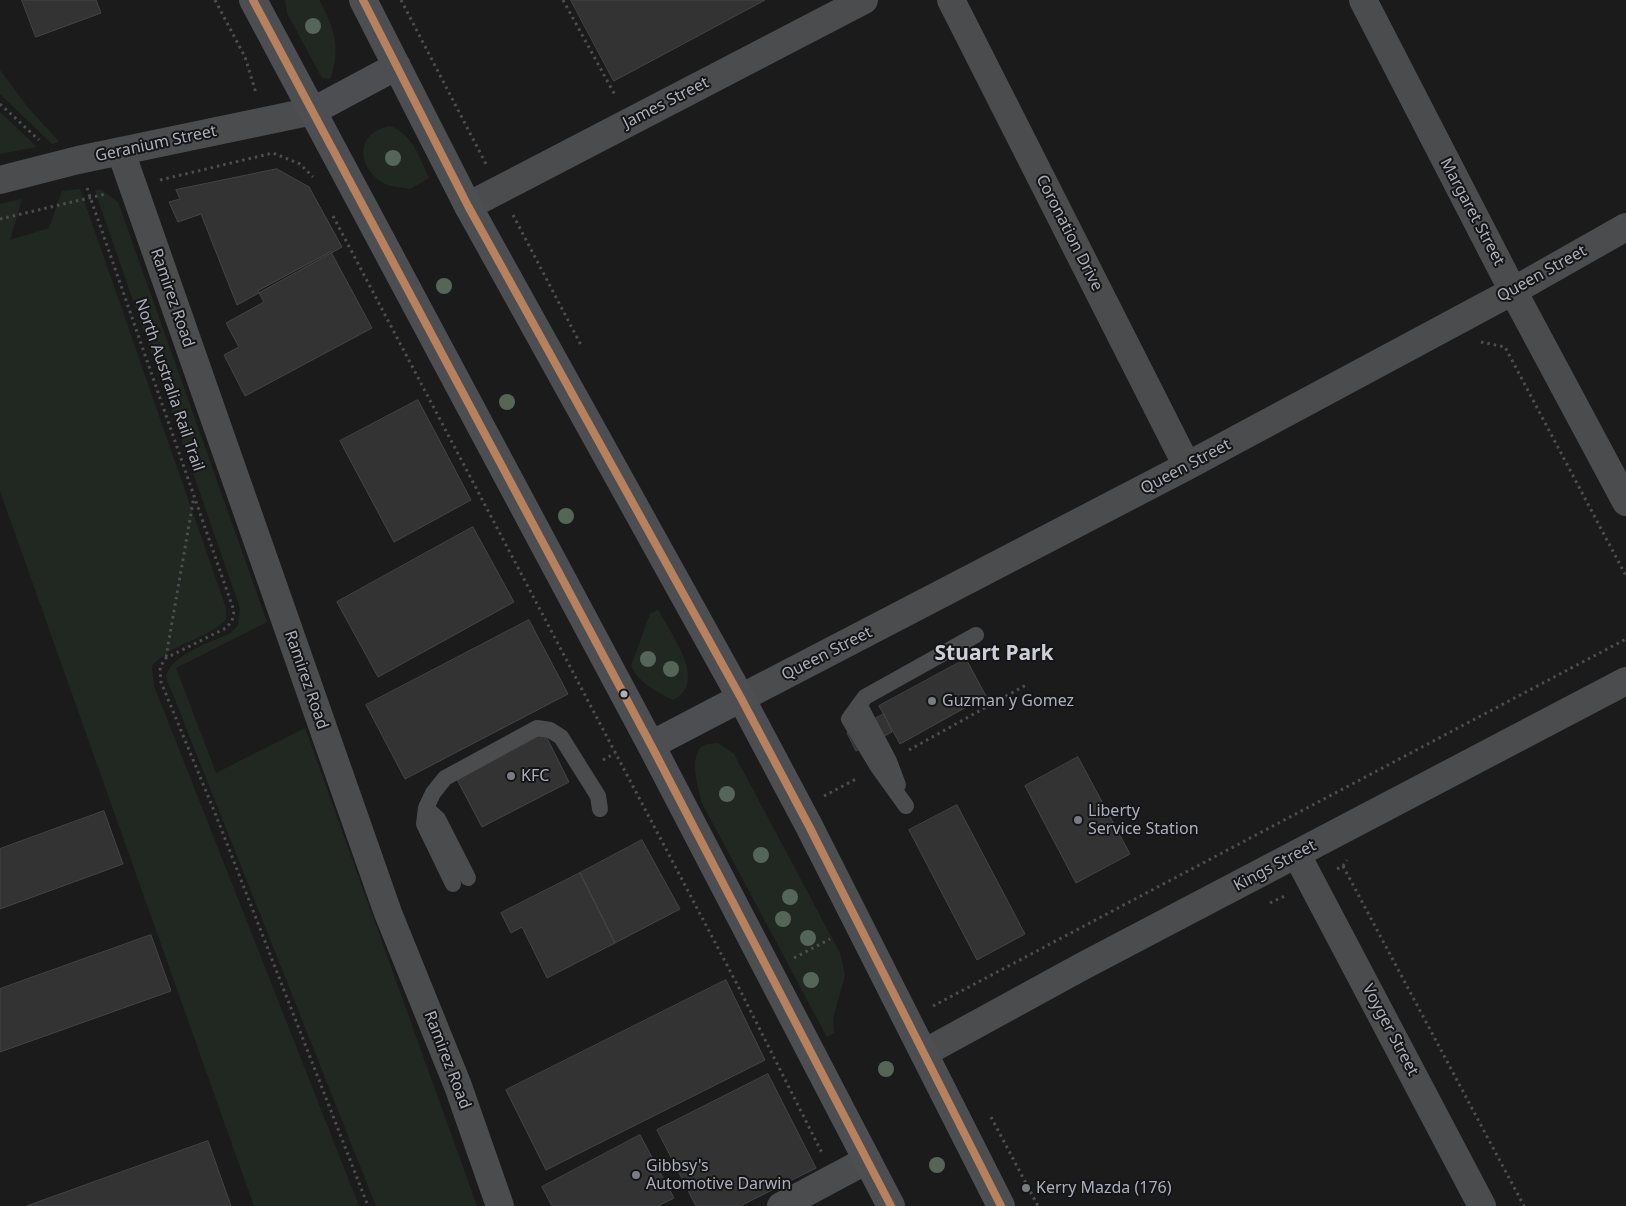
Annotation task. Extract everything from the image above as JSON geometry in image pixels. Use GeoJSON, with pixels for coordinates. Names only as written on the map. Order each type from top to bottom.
{"type":"FeatureCollection","features":[{"type":"Feature","properties":{"kind":"highway"},"geometry":{"type":"LineString","coordinates":[[253,0],[651,745],[891,1206]]}},
{"type":"Feature","properties":{"kind":"highway"},"geometry":{"type":"LineString","coordinates":[[363,0],[468,206],[741,698],[809,826],[1001,1206]]}},
{"type":"Feature","properties":{"kind":"highway"},"geometry":{"type":"LineString","coordinates":[[313,111],[397,66]]}},
{"type":"Feature","properties":{"kind":"highway"},"geometry":{"type":"LineString","coordinates":[[651,745],[741,698]]}},
{"type":"Feature","properties":{"kind":"street","name":"James Street"},"geometry":{"type":"LineString","coordinates":[[468,206],[864,0]]}},
{"type":"Feature","properties":{"kind":"street","name":"Coronation Drive"},"geometry":{"type":"LineString","coordinates":[[951,0],[1188,466]]}},
{"type":"Feature","properties":{"kind":"street","name":"Margaret Street"},"geometry":{"type":"LineString","coordinates":[[1363,0],[1513,291],[1626,502]]}},
{"type":"Feature","properties":{"kind":"street","name":"Geranium Street"},"geometry":{"type":"LineString","coordinates":[[0,180],[63,164],[313,111]]}},
{"type":"Feature","properties":{"kind":"street","name":"Ramirez Road"},"geometry":{"type":"LineString","coordinates":[[121,152],[388,913],[458,1086],[500,1206]]}},
{"type":"Feature","properties":{"kind":"street","name":"Queen Street"},"geometry":{"type":"LineString","coordinates":[[741,698],[1188,466],[1513,291],[1626,226]]}},
{"type":"Feature","properties":{"kind":"street","name":"Kings Street"},"geometry":{"type":"LineString","coordinates":[[924,1052],[1083,966],[1626,681]]}},
{"type":"Feature","properties":{"kind":"street","name":"Voyger Street"},"geometry":{"type":"LineString","coordinates":[[1297,855],[1482,1206]]}},
{"type":"Feature","properties":{"kind":"street"},"geometry":{"type":"LineString","coordinates":[[781,1206],[867,1160]]}},
{"type":"Feature","properties":{"kind":"lane"},"geometry":{"type":"LineString","coordinates":[[906,806],[883,764],[849,719],[860,706],[864,697],[976,635]]}},
{"type":"Feature","properties":{"kind":"lane"},"geometry":{"type":"LineString","coordinates":[[460,881],[424,824],[426,808],[433,793],[445,778],[537,728],[550,730],[561,737],[598,796],[600,809]]}},
{"type":"Feature","properties":{"kind":"path"},"geometry":{"type":"LineString","coordinates":[[215,0],[245,57],[264,122]]}},
{"type":"Feature","properties":{"kind":"path"},"geometry":{"type":"LineString","coordinates":[[401,0],[476,144]]}},
{"type":"Feature","properties":{"kind":"path"},"geometry":{"type":"LineString","coordinates":[[563,0],[615,95]]}},
{"type":"Feature","properties":{"kind":"path","name":"North Australia Rail Trail"},"geometry":{"type":"LineString","coordinates":[[0,104],[87,188],[229,594],[234,616],[226,628],[166,658]]}},
{"type":"Feature","properties":{"kind":"path"},"geometry":{"type":"LineString","coordinates":[[0,219],[273,153],[300,164],[312,176],[317,185]]}},
{"type":"Feature","properties":{"kind":"path"},"geometry":{"type":"LineString","coordinates":[[330,211],[738,986],[835,1177]]}},
{"type":"Feature","properties":{"kind":"path"},"geometry":{"type":"LineString","coordinates":[[1475,340],[1505,347],[1626,576]]}},
{"type":"Feature","properties":{"kind":"path"},"geometry":{"type":"LineString","coordinates":[[194,493],[166,658],[160,668],[161,682],[218,822],[368,1206]]}},
{"type":"Feature","properties":{"kind":"path"},"geometry":{"type":"LineString","coordinates":[[932,1006],[1626,639]]}},
{"type":"Feature","properties":{"kind":"path"},"geometry":{"type":"LineString","coordinates":[[819,799],[1026,684]]}},
{"type":"Feature","properties":{"kind":"path"},"geometry":{"type":"LineString","coordinates":[[1343,866],[1524,1206]]}},
{"type":"Feature","properties":{"kind":"path"},"geometry":{"type":"LineString","coordinates":[[792,959],[830,939]]}},
{"type":"Feature","properties":{"kind":"shaded area"},"geometry":{"type":"Polygon","coordinates":[[[285,0],[319,0],[335,39],[334,65],[329,79],[322,78],[287,13],[285,0]]]}},
{"type":"Feature","properties":{"kind":"shaded area"},"geometry":{"type":"Polygon","coordinates":[[[0,70],[26,105],[59,142],[52,144],[0,94],[0,70]]]}},
{"type":"Feature","properties":{"kind":"shaded area"},"geometry":{"type":"Polygon","coordinates":[[[0,112],[37,147],[0,154],[0,112]]]}},
{"type":"Feature","properties":{"kind":"shaded area"},"geometry":{"type":"Polygon","coordinates":[[[390,126],[398,130],[410,141],[429,178],[410,189],[383,183],[374,176],[364,159],[363,150],[365,142],[370,135],[390,126]]]}},
{"type":"Feature","properties":{"kind":"shaded area"},"geometry":{"type":"Polygon","coordinates":[[[80,189],[226,608],[226,620],[208,633],[169,652],[152,666],[154,686],[359,1206],[254,1206],[0,491],[0,204],[22,199],[10,240],[49,228],[62,191],[80,189]]]}},
{"type":"Feature","properties":{"kind":"shaded area"},"geometry":{"type":"Polygon","coordinates":[[[100,189],[118,202],[267,622],[176,668],[216,773],[305,728],[477,1206],[376,1206],[166,677],[169,669],[183,656],[231,633],[238,625],[240,608],[95,191],[100,189]]]}},
{"type":"Feature","properties":{"kind":"shaded area"},"geometry":{"type":"Polygon","coordinates":[[[658,610],[678,644],[687,670],[688,682],[683,692],[673,700],[644,682],[631,666],[650,614],[658,610]]]}},
{"type":"Feature","properties":{"kind":"shaded area"},"geometry":{"type":"Polygon","coordinates":[[[718,743],[734,754],[840,953],[845,975],[833,1019],[834,1033],[827,1037],[702,803],[695,767],[697,754],[704,745],[718,743]]]}},
{"type":"Feature","properties":{"kind":"building"},"geometry":{"type":"Polygon","coordinates":[[[22,0],[96,0],[101,13],[36,37],[22,0]]]}},
{"type":"Feature","properties":{"kind":"building"},"geometry":{"type":"Polygon","coordinates":[[[571,0],[765,0],[614,81],[571,0]]]}},
{"type":"Feature","properties":{"kind":"building"},"geometry":{"type":"Polygon","coordinates":[[[277,169],[309,187],[342,247],[237,305],[201,214],[178,222],[169,202],[180,199],[176,190],[277,169]]]}},
{"type":"Feature","properties":{"kind":"building"},"geometry":{"type":"Polygon","coordinates":[[[331,252],[372,328],[245,396],[224,355],[239,347],[226,323],[264,302],[258,291],[331,252]]]}},
{"type":"Feature","properties":{"kind":"building"},"geometry":{"type":"Polygon","coordinates":[[[418,400],[471,500],[394,542],[340,441],[418,400]]]}},
{"type":"Feature","properties":{"kind":"building"},"geometry":{"type":"Polygon","coordinates":[[[473,527],[514,602],[378,677],[337,602],[473,527]]]}},
{"type":"Feature","properties":{"kind":"building"},"geometry":{"type":"Polygon","coordinates":[[[529,620],[568,694],[405,779],[366,705],[529,620]]]}},
{"type":"Feature","properties":{"kind":"building","name":"Guzman y Gomez"},"geometry":{"type":"Polygon","coordinates":[[[966,659],[986,696],[900,744],[879,706],[966,659]]]}},
{"type":"Feature","properties":{"kind":"building"},"geometry":{"type":"Polygon","coordinates":[[[884,714],[892,732],[856,751],[847,733],[884,714]]]}},
{"type":"Feature","properties":{"kind":"building","name":"KFC"},"geometry":{"type":"Polygon","coordinates":[[[543,730],[569,782],[482,827],[452,770],[543,730]]]}},
{"type":"Feature","properties":{"kind":"building","name":"Liberty Service Station"},"geometry":{"type":"Polygon","coordinates":[[[1078,757],[1130,854],[1076,883],[1025,786],[1078,757]]]}},
{"type":"Feature","properties":{"kind":"building"},"geometry":{"type":"Polygon","coordinates":[[[957,805],[1025,934],[977,960],[909,830],[957,805]]]}},
{"type":"Feature","properties":{"kind":"building"},"geometry":{"type":"Polygon","coordinates":[[[104,811],[123,864],[0,909],[0,849],[104,811]]]}},
{"type":"Feature","properties":{"kind":"building"},"geometry":{"type":"Polygon","coordinates":[[[642,840],[680,909],[615,943],[580,873],[642,840]]]}},
{"type":"Feature","properties":{"kind":"building"},"geometry":{"type":"Polygon","coordinates":[[[580,873],[615,943],[547,978],[522,927],[511,933],[501,913],[580,873]]]}},
{"type":"Feature","properties":{"kind":"building"},"geometry":{"type":"Polygon","coordinates":[[[151,935],[171,991],[0,1052],[0,989],[151,935]]]}},
{"type":"Feature","properties":{"kind":"building"},"geometry":{"type":"Polygon","coordinates":[[[726,980],[765,1060],[546,1170],[506,1090],[726,980]]]}},
{"type":"Feature","properties":{"kind":"building"},"geometry":{"type":"Polygon","coordinates":[[[768,1074],[816,1168],[740,1206],[696,1206],[657,1130],[768,1074]]]}},
{"type":"Feature","properties":{"kind":"building"},"geometry":{"type":"Polygon","coordinates":[[[640,1135],[674,1198],[658,1206],[552,1206],[542,1187],[640,1135]]]}},
{"type":"Feature","properties":{"kind":"building"},"geometry":{"type":"Polygon","coordinates":[[[208,1141],[231,1206],[27,1206],[208,1141]]]}},
{"type":"Feature","properties":{"kind":"transit line"},"geometry":{"type":"LineString","coordinates":[[253,0],[651,745],[891,1206]]}},
{"type":"Feature","properties":{"kind":"transit line"},"geometry":{"type":"LineString","coordinates":[[363,0],[468,206],[741,698],[809,826],[1001,1206]]}},
{"type":"Feature","properties":{"kind":"place","name":"Guzman y Gomez"},"geometry":{"type":"Point","coordinates":[932,701]}},
{"type":"Feature","properties":{"kind":"place","name":"KFC"},"geometry":{"type":"Point","coordinates":[511,776]}},
{"type":"Feature","properties":{"kind":"place","name":"Liberty Service Station"},"geometry":{"type":"Point","coordinates":[1078,820]}},
{"type":"Feature","properties":{"kind":"place","name":"Gibbsy's Automotive Darwin"},"geometry":{"type":"Point","coordinates":[636,1175]}},
{"type":"Feature","properties":{"kind":"place","name":"Kerry Mazda (176)"},"geometry":{"type":"Point","coordinates":[1026,1188]}},
{"type":"Feature","properties":{"kind":"district","name":"Stuart Park"},"geometry":{"type":"Point","coordinates":[994,654]}}]}
